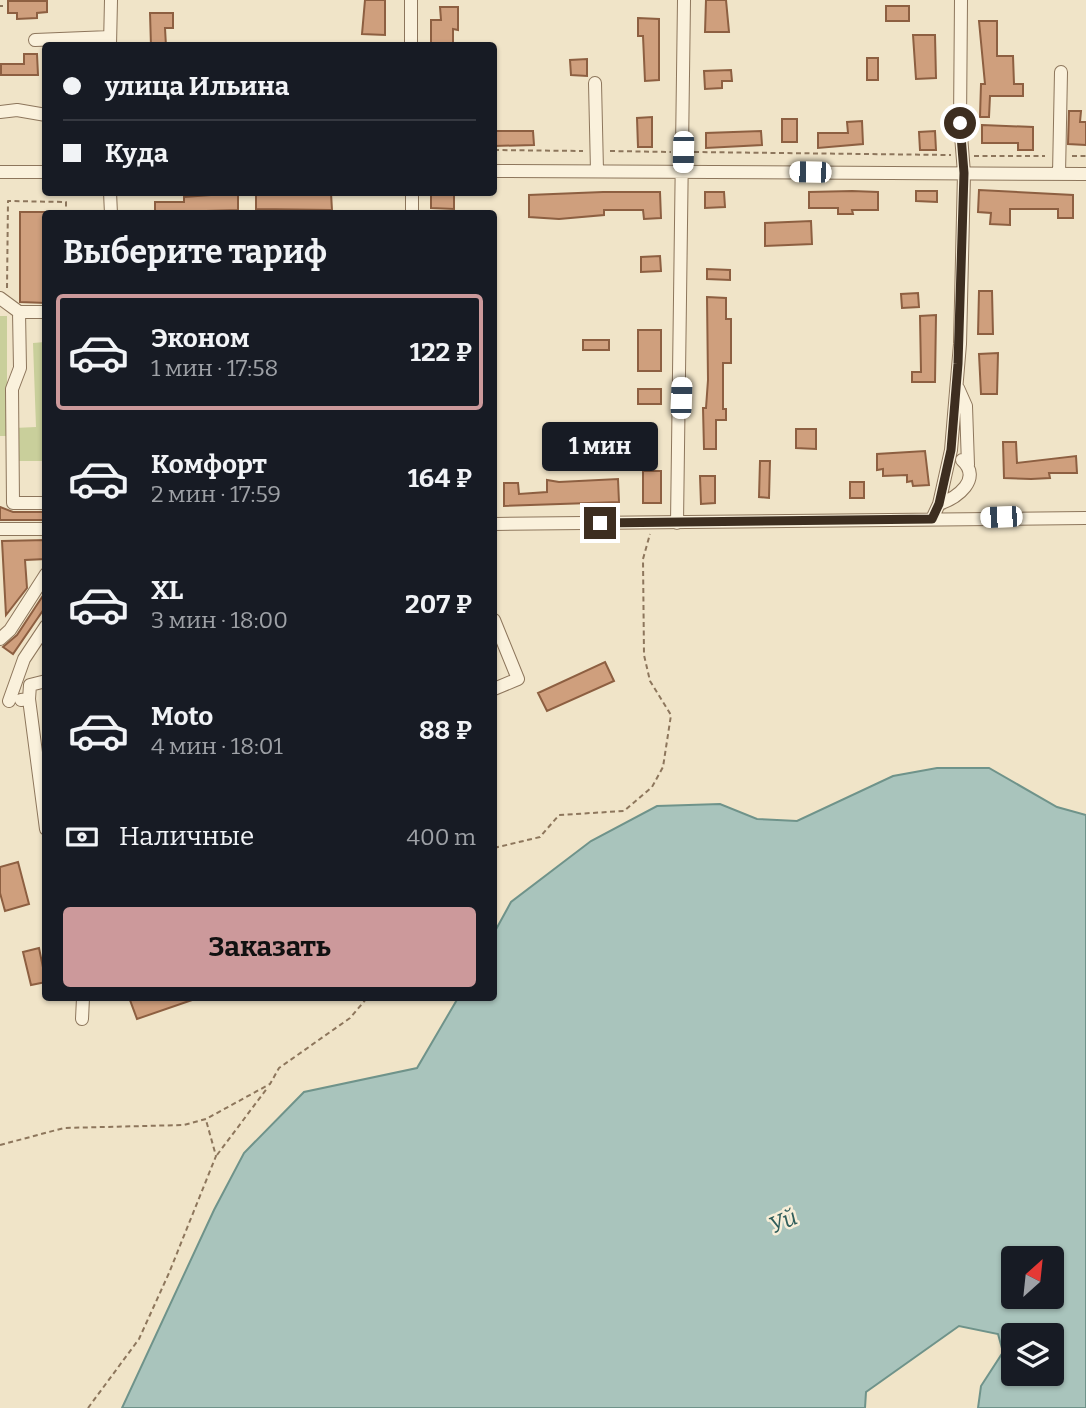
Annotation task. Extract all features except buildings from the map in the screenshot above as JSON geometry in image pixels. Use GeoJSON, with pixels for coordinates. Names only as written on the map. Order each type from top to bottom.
{"type":"FeatureCollection","features":[{"type":"Feature","properties":{"kind":"street"},"geometry":{"type":"LineString","coordinates":[[35,40],[110,41],[111,0]]}},
{"type":"Feature","properties":{"kind":"street"},"geometry":{"type":"LineString","coordinates":[[411,0],[411,42]]}},
{"type":"Feature","properties":{"kind":"street"},"geometry":{"type":"LineString","coordinates":[[677,523],[684,0]]}},
{"type":"Feature","properties":{"kind":"street"},"geometry":{"type":"LineString","coordinates":[[932,519],[939,504],[951,450],[957,384],[964,173],[961,156],[961,0]]}},
{"type":"Feature","properties":{"kind":"street"},"geometry":{"type":"LineString","coordinates":[[1059,174],[1061,72]]}},
{"type":"Feature","properties":{"kind":"street"},"geometry":{"type":"LineString","coordinates":[[594,83],[597,171]]}},
{"type":"Feature","properties":{"kind":"street"},"geometry":{"type":"LineString","coordinates":[[0,112],[17,110],[42,114]]}},
{"type":"Feature","properties":{"kind":"street"},"geometry":{"type":"LineString","coordinates":[[497,171],[1086,174]]}},
{"type":"Feature","properties":{"kind":"street"},"geometry":{"type":"LineString","coordinates":[[0,172],[42,172]]}},
{"type":"Feature","properties":{"kind":"street"},"geometry":{"type":"LineString","coordinates":[[3,300],[19,312],[42,312]]}},
{"type":"Feature","properties":{"kind":"street"},"geometry":{"type":"LineString","coordinates":[[19,312],[20,368],[12,389],[13,503],[42,503]]}},
{"type":"Feature","properties":{"kind":"street"},"geometry":{"type":"LineString","coordinates":[[939,504],[957,498],[966,488],[970,477],[966,406],[957,384]]}},
{"type":"Feature","properties":{"kind":"street"},"geometry":{"type":"LineString","coordinates":[[951,450],[968,465]]}},
{"type":"Feature","properties":{"kind":"street"},"geometry":{"type":"LineString","coordinates":[[497,524],[1086,518]]}},
{"type":"Feature","properties":{"kind":"street"},"geometry":{"type":"LineString","coordinates":[[0,529],[42,529]]}},
{"type":"Feature","properties":{"kind":"street"},"geometry":{"type":"LineString","coordinates":[[0,637],[10,630],[42,580]]}},
{"type":"Feature","properties":{"kind":"street"},"geometry":{"type":"LineString","coordinates":[[497,627],[518,679],[497,688]]}},
{"type":"Feature","properties":{"kind":"street"},"geometry":{"type":"LineString","coordinates":[[4,701],[24,659],[42,632]]}},
{"type":"Feature","properties":{"kind":"street"},"geometry":{"type":"LineString","coordinates":[[42,682],[30,685],[29,699],[42,798]]}},
{"type":"Feature","properties":{"kind":"street"},"geometry":{"type":"LineString","coordinates":[[4,701],[29,699]]}},
{"type":"Feature","properties":{"kind":"street"},"geometry":{"type":"LineString","coordinates":[[82,1019],[83,1001]]}},
{"type":"Feature","properties":{"kind":"path"},"geometry":{"type":"LineString","coordinates":[[497,150],[1086,156]]}},
{"type":"Feature","properties":{"kind":"path"},"geometry":{"type":"LineString","coordinates":[[3,300],[8,201],[66,202],[66,210]]}},
{"type":"Feature","properties":{"kind":"path"},"geometry":{"type":"LineString","coordinates":[[497,847],[540,837],[559,815],[624,811],[652,787],[663,767],[671,715],[650,681],[644,655],[643,559],[653,522]]}},
{"type":"Feature","properties":{"kind":"path"},"geometry":{"type":"LineString","coordinates":[[89,1408],[139,1339],[216,1156],[279,1068],[350,1018],[364,1001]]}},
{"type":"Feature","properties":{"kind":"path"},"geometry":{"type":"LineString","coordinates":[[0,1145],[64,1128],[184,1125],[206,1119],[270,1084]]}},
{"type":"Feature","properties":{"kind":"path"},"geometry":{"type":"LineString","coordinates":[[206,1119],[216,1156]]}},
{"type":"Feature","properties":{"kind":"green space"},"geometry":{"type":"Polygon","coordinates":[[[0,316],[7,316],[7,436],[0,436],[0,316]]]}},
{"type":"Feature","properties":{"kind":"green space"},"geometry":{"type":"Polygon","coordinates":[[[42,342],[42,461],[17,461],[14,428],[36,427],[33,343],[42,342]]]}},
{"type":"Feature","properties":{"kind":"water","name":"Уй"},"geometry":{"type":"Polygon","coordinates":[[[937,768],[989,768],[1057,807],[1086,815],[1086,1408],[978,1408],[981,1386],[1001,1355],[1001,1386],[1064,1386],[1064,1323],[1001,1323],[1001,1345],[998,1334],[959,1326],[866,1392],[865,1408],[122,1408],[214,1210],[244,1153],[304,1092],[417,1068],[456,1001],[497,1001],[497,928],[511,902],[591,841],[657,806],[720,804],[757,819],[797,821],[893,776],[937,768]]]}},
{"type":"Feature","properties":{"kind":"route"},"geometry":{"type":"LineString","coordinates":[[600,523],[932,519],[939,504],[951,450],[960,344],[964,173],[960,123]]}}]}
